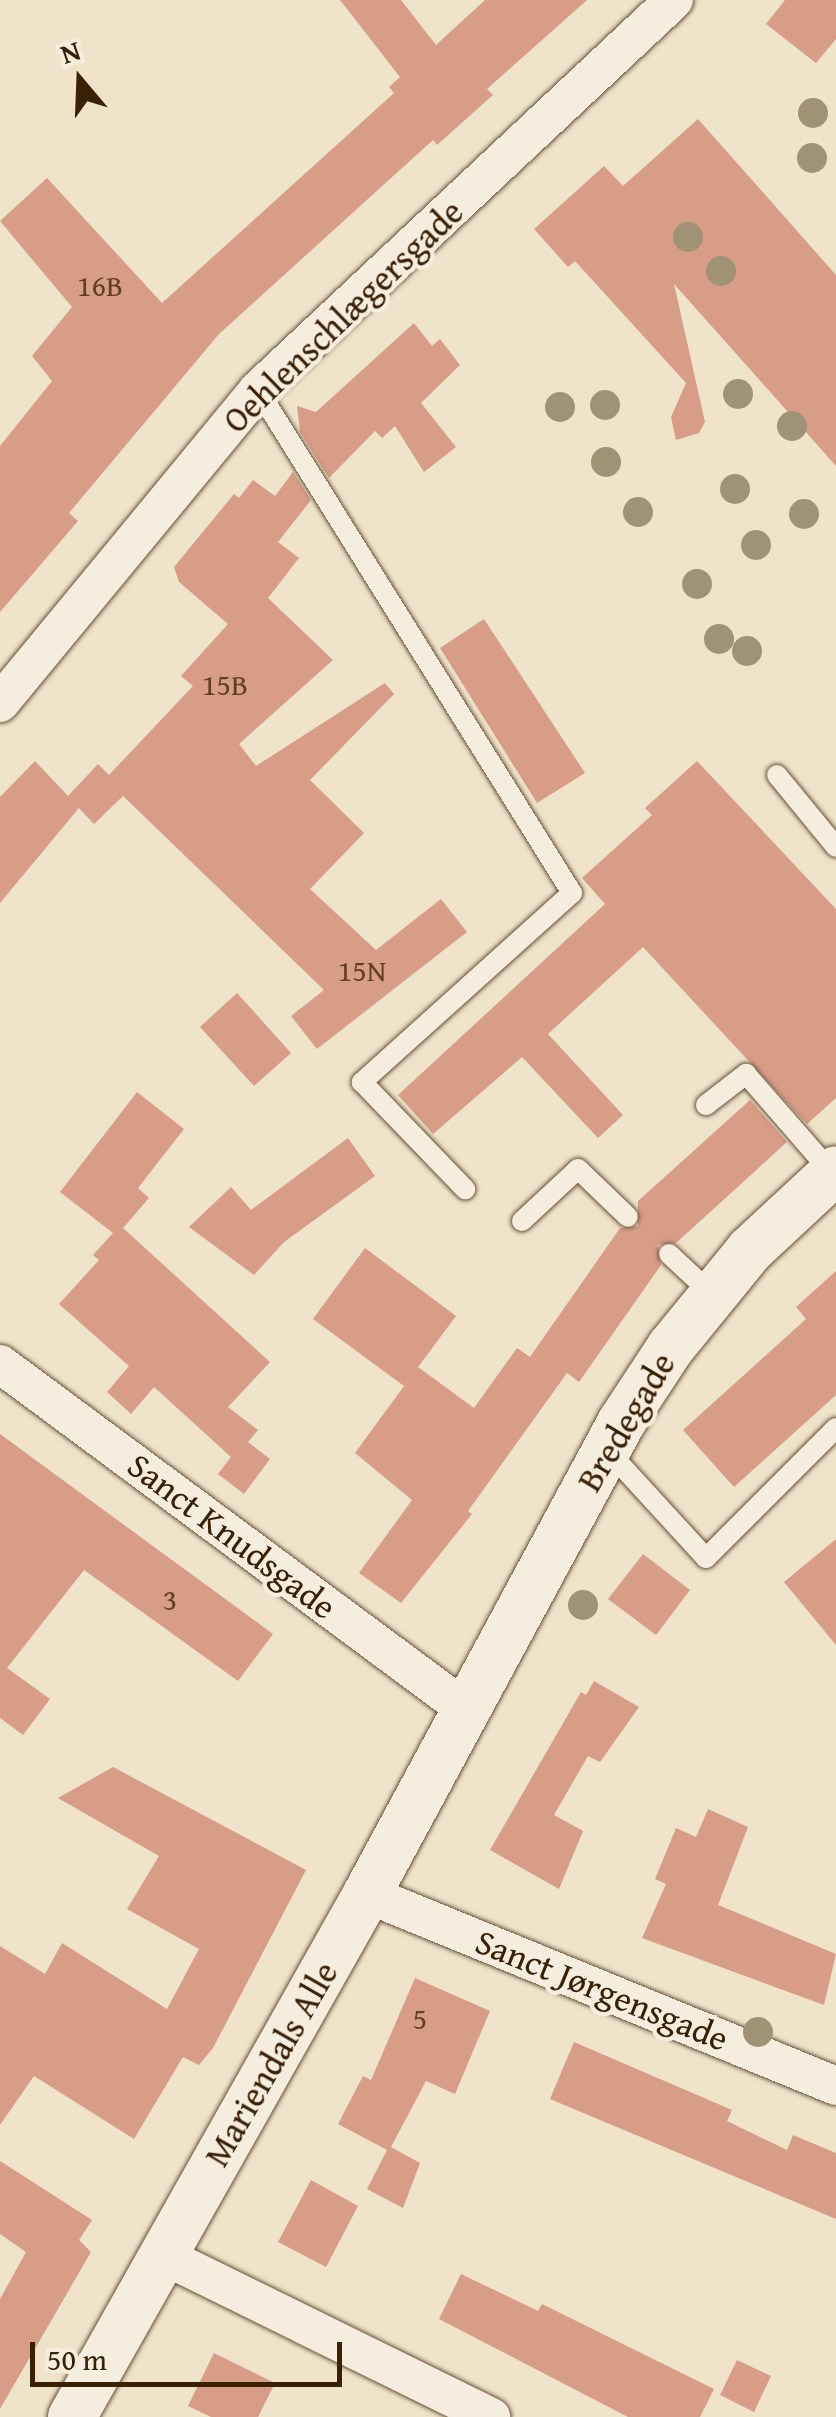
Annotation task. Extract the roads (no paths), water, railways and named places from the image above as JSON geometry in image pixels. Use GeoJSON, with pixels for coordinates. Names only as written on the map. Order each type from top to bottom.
{"type":"FeatureCollection","features":[{"type":"Feature","properties":{"kind":"street","name":"Oehlenschlægersgade"},"geometry":{"type":"LineString","coordinates":[[0,703],[258,390],[674,0]]}},
{"type":"Feature","properties":{"kind":"street","name":"Bredegade"},"geometry":{"type":"LineString","coordinates":[[464,1708],[606,1449],[670,1347],[713,1295],[834,1172]]}},
{"type":"Feature","properties":{"kind":"street","name":"Sanct Knudsgade"},"geometry":{"type":"LineString","coordinates":[[0,1364],[464,1708]]}},
{"type":"Feature","properties":{"kind":"street","name":"Mariendals Alle"},"geometry":{"type":"LineString","coordinates":[[72,2417],[367,1894],[464,1708]]}},
{"type":"Feature","properties":{"kind":"street","name":"Sanct Jørgensgade"},"geometry":{"type":"LineString","coordinates":[[367,1894],[836,2086]]}},
{"type":"Feature","properties":{"kind":"street"},"geometry":{"type":"LineString","coordinates":[[162,2255],[491,2417]]}},
{"type":"Feature","properties":{"kind":"lane"},"geometry":{"type":"LineString","coordinates":[[258,390],[572,892],[362,1082],[464,1188]]}},
{"type":"Feature","properties":{"kind":"lane"},"geometry":{"type":"LineString","coordinates":[[777,775],[836,847]]}},
{"type":"Feature","properties":{"kind":"lane"},"geometry":{"type":"LineString","coordinates":[[706,1105],[746,1074],[834,1172]]}},
{"type":"Feature","properties":{"kind":"lane"},"geometry":{"type":"LineString","coordinates":[[522,1221],[578,1170],[628,1217]]}},
{"type":"Feature","properties":{"kind":"lane"},"geometry":{"type":"LineString","coordinates":[[669,1254],[713,1295]]}},
{"type":"Feature","properties":{"kind":"lane"},"geometry":{"type":"LineString","coordinates":[[606,1449],[706,1558],[836,1428]]}}]}
